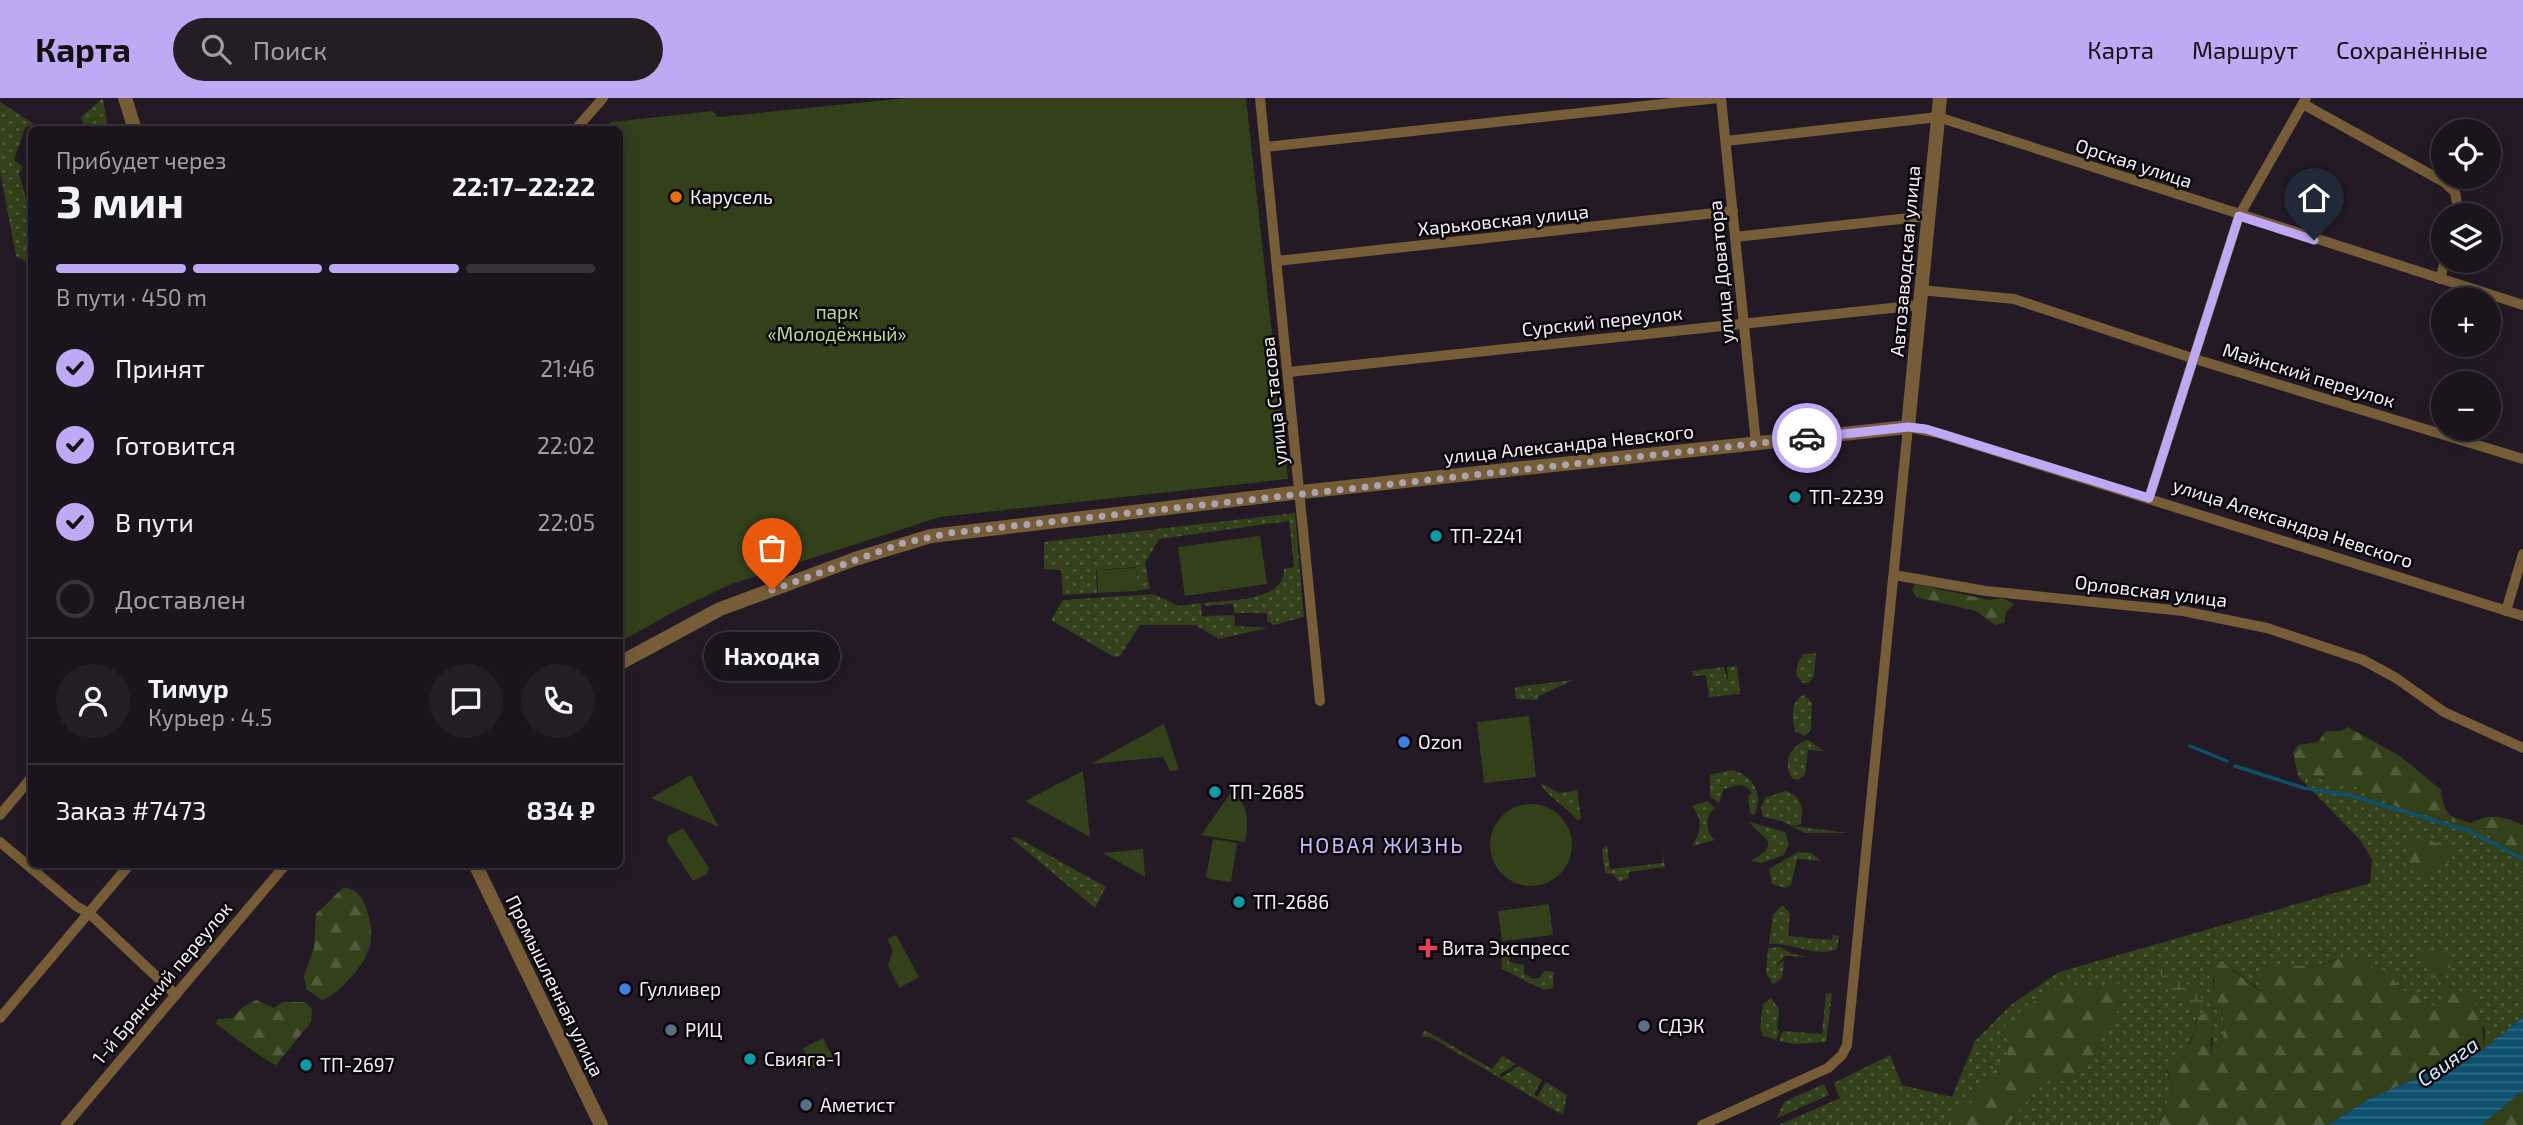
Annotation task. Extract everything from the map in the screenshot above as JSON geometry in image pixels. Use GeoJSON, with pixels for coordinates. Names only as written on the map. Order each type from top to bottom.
{"type":"FeatureCollection","features":[{"type":"Feature","properties":{"kind":"street"},"geometry":{"type":"LineString","coordinates":[[125,98],[134,126]]}},
{"type":"Feature","properties":{"kind":"street"},"geometry":{"type":"LineString","coordinates":[[578,126],[603,98]]}},
{"type":"Feature","properties":{"kind":"street","name":"улица Стасова"},"geometry":{"type":"LineString","coordinates":[[1260,98],[1320,701]]}},
{"type":"Feature","properties":{"kind":"street"},"geometry":{"type":"LineString","coordinates":[[1265,147],[1720,98]]}},
{"type":"Feature","properties":{"kind":"street","name":"улица Доватора"},"geometry":{"type":"LineString","coordinates":[[1720,98],[1756,444]]}},
{"type":"Feature","properties":{"kind":"street","name":"Автозаводская улица"},"geometry":{"type":"LineString","coordinates":[[1908,427],[1940,98]]}},
{"type":"Feature","properties":{"kind":"street"},"geometry":{"type":"LineString","coordinates":[[2149,498],[2239,216],[2304,101],[2444,182],[2455,192],[2457,203]]}},
{"type":"Feature","properties":{"kind":"street","name":"Орская улица"},"geometry":{"type":"LineString","coordinates":[[1726,141],[1938,117],[2239,216],[2523,305]]}},
{"type":"Feature","properties":{"kind":"street","name":"Харьковская улица"},"geometry":{"type":"LineString","coordinates":[[1277,261],[1732,211]]}},
{"type":"Feature","properties":{"kind":"street"},"geometry":{"type":"LineString","coordinates":[[1735,237],[1928,216]]}},
{"type":"Feature","properties":{"kind":"street"},"geometry":{"type":"LineString","coordinates":[[2440,279],[2442,273]]}},
{"type":"Feature","properties":{"kind":"street","name":"Майнский переулок"},"geometry":{"type":"LineString","coordinates":[[1922,290],[2014,299],[2195,359],[2523,459]]}},
{"type":"Feature","properties":{"kind":"street","name":"Сурский переулок"},"geometry":{"type":"LineString","coordinates":[[1289,372],[1920,305]]}},
{"type":"Feature","properties":{"kind":"street"},"geometry":{"type":"LineString","coordinates":[[1702,1125],[1828,1068],[1842,1055],[1847,1045],[1908,427]]}},
{"type":"Feature","properties":{"kind":"street","name":"улица Александра Невского"},"geometry":{"type":"LineString","coordinates":[[623,661],[720,609],[903,543],[950,533],[1301,492],[1908,427],[1926,429],[2523,616]]}},
{"type":"Feature","properties":{"kind":"street"},"geometry":{"type":"LineString","coordinates":[[2506,611],[2523,554]]}},
{"type":"Feature","properties":{"kind":"street","name":"Орловская улица"},"geometry":{"type":"LineString","coordinates":[[1894,575],[1986,591],[2183,611],[2267,628],[2363,660],[2396,678],[2444,712],[2523,748]]}},
{"type":"Feature","properties":{"kind":"street"},"geometry":{"type":"LineString","coordinates":[[0,814],[28,782]]}},
{"type":"Feature","properties":{"kind":"street"},"geometry":{"type":"LineString","coordinates":[[0,842],[28,866]]}},
{"type":"Feature","properties":{"kind":"street"},"geometry":{"type":"LineString","coordinates":[[31,868],[76,906],[90,914],[176,995]]}},
{"type":"Feature","properties":{"kind":"street"},"geometry":{"type":"LineString","coordinates":[[0,1018],[127,868]]}},
{"type":"Feature","properties":{"kind":"street","name":"1-й Брянский переулок"},"geometry":{"type":"LineString","coordinates":[[66,1125],[283,868]]}},
{"type":"Feature","properties":{"kind":"street","name":"Промышленная улица"},"geometry":{"type":"LineString","coordinates":[[477,868],[601,1125]]}},
{"type":"Feature","properties":{"kind":"green space"},"geometry":{"type":"Polygon","coordinates":[[[103,98],[108,126],[84,126],[81,117],[103,98]]]}},
{"type":"Feature","properties":{"kind":"green space","name":"парк «Молодёжный»"},"geometry":{"type":"Polygon","coordinates":[[[908,98],[1246,98],[1288,479],[940,517],[729,585],[623,640],[623,126],[607,126],[611,122],[713,111],[717,117],[908,98]]]}},
{"type":"Feature","properties":{"kind":"green space"},"geometry":{"type":"Polygon","coordinates":[[[0,102],[34,124],[25,128],[14,160],[23,167],[19,173],[28,205],[28,262],[16,256],[0,171],[0,102]]]}},
{"type":"Feature","properties":{"kind":"green space"},"geometry":{"type":"Polygon","coordinates":[[[1295,513],[1304,617],[1274,625],[1267,621],[1267,613],[1234,613],[1233,604],[1205,606],[1204,603],[1253,597],[1275,588],[1282,580],[1284,569],[1294,567],[1289,521],[1159,539],[1145,563],[1150,589],[1138,590],[1136,567],[1096,570],[1097,593],[1063,595],[1061,570],[1044,569],[1044,542],[1295,513]]]}},
{"type":"Feature","properties":{"kind":"green space"},"geometry":{"type":"Polygon","coordinates":[[[1260,536],[1267,584],[1185,596],[1178,547],[1260,536]]]}},
{"type":"Feature","properties":{"kind":"green space"},"geometry":{"type":"Polygon","coordinates":[[[1136,568],[1138,591],[1098,593],[1097,570],[1136,568]]]}},
{"type":"Feature","properties":{"kind":"green space"},"geometry":{"type":"Polygon","coordinates":[[[1915,584],[1990,600],[2002,598],[2014,604],[2006,612],[2004,623],[1995,625],[1976,611],[1916,597],[1912,590],[1915,584]]]}},
{"type":"Feature","properties":{"kind":"green space"},"geometry":{"type":"Polygon","coordinates":[[[1153,594],[1179,606],[1201,603],[1202,616],[1234,615],[1235,626],[1268,628],[1219,639],[1195,625],[1140,625],[1120,656],[1114,657],[1051,620],[1063,600],[1153,594]]]}},
{"type":"Feature","properties":{"kind":"green space"},"geometry":{"type":"Polygon","coordinates":[[[1816,653],[1814,676],[1809,683],[1803,683],[1796,674],[1798,662],[1804,654],[1816,653]]]}},
{"type":"Feature","properties":{"kind":"green space"},"geometry":{"type":"Polygon","coordinates":[[[1737,666],[1740,694],[1709,697],[1706,675],[1693,676],[1692,671],[1724,667],[1728,683],[1727,667],[1737,666]]]}},
{"type":"Feature","properties":{"kind":"green space"},"geometry":{"type":"Polygon","coordinates":[[[1573,680],[1537,697],[1538,700],[1516,699],[1515,687],[1573,680]]]}},
{"type":"Feature","properties":{"kind":"green space"},"geometry":{"type":"Polygon","coordinates":[[[1804,695],[1812,703],[1811,729],[1805,736],[1795,731],[1793,716],[1796,701],[1804,695]]]}},
{"type":"Feature","properties":{"kind":"green space"},"geometry":{"type":"Polygon","coordinates":[[[1529,716],[1536,777],[1484,783],[1477,722],[1529,716]]]}},
{"type":"Feature","properties":{"kind":"green space"},"geometry":{"type":"Polygon","coordinates":[[[1164,724],[1179,770],[1170,771],[1163,757],[1091,764],[1164,724]]]}},
{"type":"Feature","properties":{"kind":"green space"},"geometry":{"type":"Polygon","coordinates":[[[2348,727],[2400,756],[2441,790],[2446,809],[2458,819],[2471,823],[2497,817],[2523,825],[2523,855],[2502,847],[2486,831],[2397,807],[2356,787],[2307,774],[2295,762],[2293,752],[2298,745],[2318,742],[2326,731],[2341,731],[2348,727]]]}},
{"type":"Feature","properties":{"kind":"green space"},"geometry":{"type":"Polygon","coordinates":[[[1808,740],[1824,751],[1808,750],[1805,775],[1798,780],[1793,779],[1788,767],[1790,755],[1797,745],[1808,740]]]}},
{"type":"Feature","properties":{"kind":"green space"},"geometry":{"type":"Polygon","coordinates":[[[2295,762],[2307,774],[2356,787],[2397,807],[2486,831],[2502,847],[2523,855],[2523,1017],[2484,1049],[2485,1029],[2451,986],[2442,1007],[2436,1008],[2422,998],[2398,988],[2387,972],[2374,969],[2365,960],[2339,958],[2318,967],[2278,966],[2261,991],[2232,969],[2213,977],[2213,995],[2221,1008],[2224,1024],[2223,1038],[2217,1052],[2211,1055],[2213,1039],[2196,1019],[2190,1041],[2166,1070],[2174,1086],[2158,1125],[1779,1125],[1840,1098],[1834,1083],[1890,1055],[1902,1085],[1952,1097],[1975,1041],[2012,1004],[2059,972],[2370,883],[2372,859],[2360,840],[2298,776],[2295,762]]]}},
{"type":"Feature","properties":{"kind":"green space"},"geometry":{"type":"Polygon","coordinates":[[[1732,770],[1746,776],[1755,787],[1758,800],[1754,815],[1750,813],[1748,797],[1752,793],[1746,787],[1739,785],[1724,789],[1719,803],[1710,796],[1710,775],[1732,770]]]}},
{"type":"Feature","properties":{"kind":"green space"},"geometry":{"type":"Polygon","coordinates":[[[1083,771],[1090,837],[1025,801],[1083,771]]]}},
{"type":"Feature","properties":{"kind":"green space"},"geometry":{"type":"Polygon","coordinates":[[[691,775],[719,827],[651,798],[691,775]]]}},
{"type":"Feature","properties":{"kind":"green space"},"geometry":{"type":"Polygon","coordinates":[[[1541,783],[1559,793],[1577,790],[1581,819],[1577,820],[1541,783]]]}},
{"type":"Feature","properties":{"kind":"green space"},"geometry":{"type":"Polygon","coordinates":[[[1785,791],[1795,796],[1802,808],[1801,824],[1792,826],[1849,833],[1805,833],[1782,821],[1763,817],[1761,807],[1765,798],[1785,791]]]}},
{"type":"Feature","properties":{"kind":"green space"},"geometry":{"type":"Polygon","coordinates":[[[1230,794],[1237,797],[1244,807],[1247,821],[1245,842],[1201,835],[1230,794]]]}},
{"type":"Feature","properties":{"kind":"green space"},"geometry":{"type":"Polygon","coordinates":[[[1707,801],[1715,808],[1709,815],[1708,824],[1709,832],[1715,840],[1692,846],[1700,826],[1692,806],[1707,801]]]}},
{"type":"Feature","properties":{"kind":"green space"},"geometry":{"type":"Polygon","coordinates":[[[1531,804],[1547,807],[1560,816],[1569,829],[1572,845],[1569,861],[1560,874],[1547,883],[1531,886],[1515,883],[1502,874],[1493,861],[1490,845],[1493,829],[1502,816],[1515,807],[1531,804]]]}},
{"type":"Feature","properties":{"kind":"green space"},"geometry":{"type":"Polygon","coordinates":[[[1749,822],[1785,832],[1789,844],[1784,855],[1761,863],[1751,861],[1766,851],[1769,842],[1749,822]]]}},
{"type":"Feature","properties":{"kind":"green space"},"geometry":{"type":"Polygon","coordinates":[[[683,828],[709,868],[707,874],[693,881],[667,841],[668,836],[683,828]]]}},
{"type":"Feature","properties":{"kind":"green space"},"geometry":{"type":"Polygon","coordinates":[[[2412,836],[2447,846],[2451,853],[2449,862],[2426,875],[2409,868],[2405,862],[2409,855],[2406,842],[2412,836]]]}},
{"type":"Feature","properties":{"kind":"green space"},"geometry":{"type":"Polygon","coordinates":[[[1016,837],[1106,887],[1095,908],[1011,838],[1016,837]]]}},
{"type":"Feature","properties":{"kind":"green space"},"geometry":{"type":"Polygon","coordinates":[[[1213,839],[1237,843],[1231,882],[1206,878],[1213,839]]]}},
{"type":"Feature","properties":{"kind":"green space"},"geometry":{"type":"Polygon","coordinates":[[[1607,845],[1610,869],[1663,863],[1662,850],[1665,867],[1629,872],[1628,878],[1619,882],[1613,874],[1605,873],[1602,849],[1607,845]]]}},
{"type":"Feature","properties":{"kind":"green space"},"geometry":{"type":"Polygon","coordinates":[[[1143,849],[1145,877],[1103,853],[1143,849]]]}},
{"type":"Feature","properties":{"kind":"green space"},"geometry":{"type":"Polygon","coordinates":[[[1798,852],[1811,853],[1821,861],[1797,859],[1791,885],[1785,888],[1772,884],[1769,869],[1798,852]]]}},
{"type":"Feature","properties":{"kind":"green space"},"geometry":{"type":"Polygon","coordinates":[[[343,888],[351,889],[363,902],[370,921],[371,941],[366,956],[356,971],[336,992],[322,1000],[306,989],[304,976],[314,948],[316,914],[343,888]]]}},
{"type":"Feature","properties":{"kind":"green space"},"geometry":{"type":"Polygon","coordinates":[[[1549,904],[1553,935],[1502,941],[1498,911],[1549,904]]]}},
{"type":"Feature","properties":{"kind":"green space"},"geometry":{"type":"Polygon","coordinates":[[[1782,905],[1790,913],[1788,936],[1832,940],[1833,935],[1839,936],[1837,949],[1820,952],[1769,944],[1773,915],[1782,905]]]}},
{"type":"Feature","properties":{"kind":"green space"},"geometry":{"type":"Polygon","coordinates":[[[896,935],[919,977],[899,988],[888,965],[893,950],[887,939],[896,935]]]}},
{"type":"Feature","properties":{"kind":"green space"},"geometry":{"type":"Polygon","coordinates":[[[1511,946],[1509,962],[1524,965],[1524,973],[1533,979],[1539,978],[1544,971],[1554,972],[1553,988],[1544,990],[1502,969],[1501,947],[1511,946]]]}},
{"type":"Feature","properties":{"kind":"green space"},"geometry":{"type":"Polygon","coordinates":[[[1780,947],[1792,954],[1811,957],[1785,956],[1775,966],[1784,961],[1782,978],[1773,984],[1766,973],[1768,948],[1780,947]]]}},
{"type":"Feature","properties":{"kind":"green space"},"geometry":{"type":"Polygon","coordinates":[[[2431,948],[2449,960],[2451,969],[2444,979],[2437,980],[2427,970],[2424,954],[2431,948]]]}},
{"type":"Feature","properties":{"kind":"green space"},"geometry":{"type":"Polygon","coordinates":[[[2348,955],[2366,960],[2374,969],[2389,971],[2398,988],[2422,998],[2436,1008],[2441,1007],[2441,991],[2446,986],[2467,995],[2474,1002],[2481,1018],[2484,1049],[2369,1099],[2328,1125],[2158,1125],[2174,1086],[2165,1066],[2189,1044],[2198,1016],[2205,1013],[2211,1016],[2211,1055],[2217,1052],[2223,1038],[2221,1008],[2213,995],[2214,979],[2205,973],[2216,961],[2223,963],[2260,991],[2261,972],[2273,964],[2318,967],[2348,955]]]}},
{"type":"Feature","properties":{"kind":"green space"},"geometry":{"type":"Polygon","coordinates":[[[2158,966],[2195,989],[2210,1010],[2195,1006],[2178,995],[2160,973],[2158,966]]]}},
{"type":"Feature","properties":{"kind":"green space"},"geometry":{"type":"Polygon","coordinates":[[[2117,982],[2123,997],[2118,1011],[2104,1031],[2096,1055],[2081,1063],[2069,1080],[2041,1085],[2007,1125],[1951,1125],[1957,1112],[1974,1101],[1981,1084],[2006,1059],[2008,1054],[2005,1025],[2008,1020],[2015,1020],[2024,1005],[2030,1007],[2038,997],[2053,990],[2077,987],[2091,990],[2117,982]]]}},
{"type":"Feature","properties":{"kind":"green space"},"geometry":{"type":"Polygon","coordinates":[[[1826,993],[1832,994],[1826,1042],[1795,1044],[1779,1041],[1783,1031],[1822,1034],[1826,993]]]}},
{"type":"Feature","properties":{"kind":"green space"},"geometry":{"type":"Polygon","coordinates":[[[1771,998],[1779,1009],[1777,1029],[1780,1030],[1776,1040],[1763,1036],[1760,1026],[1763,1004],[1771,998]]]}},
{"type":"Feature","properties":{"kind":"green space"},"geometry":{"type":"Polygon","coordinates":[[[256,1000],[274,1008],[283,1002],[305,1002],[312,1009],[311,1022],[276,1065],[216,1023],[218,1019],[233,1018],[243,1007],[256,1000]]]}},
{"type":"Feature","properties":{"kind":"green space"},"geometry":{"type":"Polygon","coordinates":[[[1425,1030],[1492,1069],[1502,1056],[1516,1064],[1499,1075],[1502,1077],[1519,1066],[1542,1080],[1534,1094],[1537,1097],[1546,1082],[1567,1095],[1563,1115],[1430,1037],[1421,1037],[1425,1030]]]}},
{"type":"Feature","properties":{"kind":"green space"},"geometry":{"type":"Polygon","coordinates":[[[823,1038],[833,1058],[813,1068],[803,1048],[823,1038]]]}},
{"type":"Feature","properties":{"kind":"green space"},"geometry":{"type":"Polygon","coordinates":[[[1824,1084],[1829,1095],[1777,1118],[1784,1102],[1824,1084]]]}},
{"type":"Feature","properties":{"kind":"green space"},"geometry":{"type":"Polygon","coordinates":[[[2523,1091],[2523,1125],[2481,1125],[2523,1091]]]}},
{"type":"Feature","properties":{"kind":"water"},"geometry":{"type":"Polygon","coordinates":[[[2523,1017],[2523,1091],[2481,1125],[2328,1125],[2369,1099],[2484,1049],[2523,1017]]]}},
{"type":"Feature","properties":{"kind":"waterway"},"geometry":{"type":"LineString","coordinates":[[2190,746],[2227,761]]}},
{"type":"Feature","properties":{"kind":"waterway"},"geometry":{"type":"LineString","coordinates":[[2235,766],[2304,788],[2353,796],[2469,831],[2523,859]]}},
{"type":"Feature","properties":{"kind":"way so far"},"geometry":{"type":"LineString","coordinates":[[772,590],[903,543],[950,533],[1807,438]]}},
{"type":"Feature","properties":{"kind":"place","name":"Карусель"},"geometry":{"type":"Point","coordinates":[676,197]}},
{"type":"Feature","properties":{"kind":"place","name":"ТП-2239"},"geometry":{"type":"Point","coordinates":[1795,497]}},
{"type":"Feature","properties":{"kind":"place","name":"ТП-2241"},"geometry":{"type":"Point","coordinates":[1436,536]}},
{"type":"Feature","properties":{"kind":"place","name":"Находка"},"geometry":{"type":"Point","coordinates":[772,590]}},
{"type":"Feature","properties":{"kind":"place","name":"Ozon"},"geometry":{"type":"Point","coordinates":[1404,742]}},
{"type":"Feature","properties":{"kind":"place","name":"ТП-2685"},"geometry":{"type":"Point","coordinates":[1215,792]}},
{"type":"Feature","properties":{"kind":"place","name":"ТП-2686"},"geometry":{"type":"Point","coordinates":[1239,902]}},
{"type":"Feature","properties":{"kind":"place","name":"Вита Экспресс"},"geometry":{"type":"Point","coordinates":[1428,948]}},
{"type":"Feature","properties":{"kind":"place","name":"Гулливер"},"geometry":{"type":"Point","coordinates":[625,989]}},
{"type":"Feature","properties":{"kind":"place","name":"СДЭК"},"geometry":{"type":"Point","coordinates":[1644,1026]}},
{"type":"Feature","properties":{"kind":"place","name":"РИЦ"},"geometry":{"type":"Point","coordinates":[671,1030]}},
{"type":"Feature","properties":{"kind":"place","name":"Свияга-1"},"geometry":{"type":"Point","coordinates":[750,1059]}},
{"type":"Feature","properties":{"kind":"place","name":"ТП-2697"},"geometry":{"type":"Point","coordinates":[306,1065]}},
{"type":"Feature","properties":{"kind":"place","name":"Аметист"},"geometry":{"type":"Point","coordinates":[806,1105]}},
{"type":"Feature","properties":{"kind":"district","name":"НОВАЯ ЖИЗНЬ"},"geometry":{"type":"Point","coordinates":[1382,846]}},
{"type":"Feature","properties":{"kind":"route"},"geometry":{"type":"LineString","coordinates":[[1807,438],[1908,427],[1926,429],[2149,498],[2239,216],[2314,240]]}},
{"type":"Feature","properties":{"kind":"water label","name":"Свияга"},"geometry":{"type":"Point","coordinates":[2448,1062]}}]}
